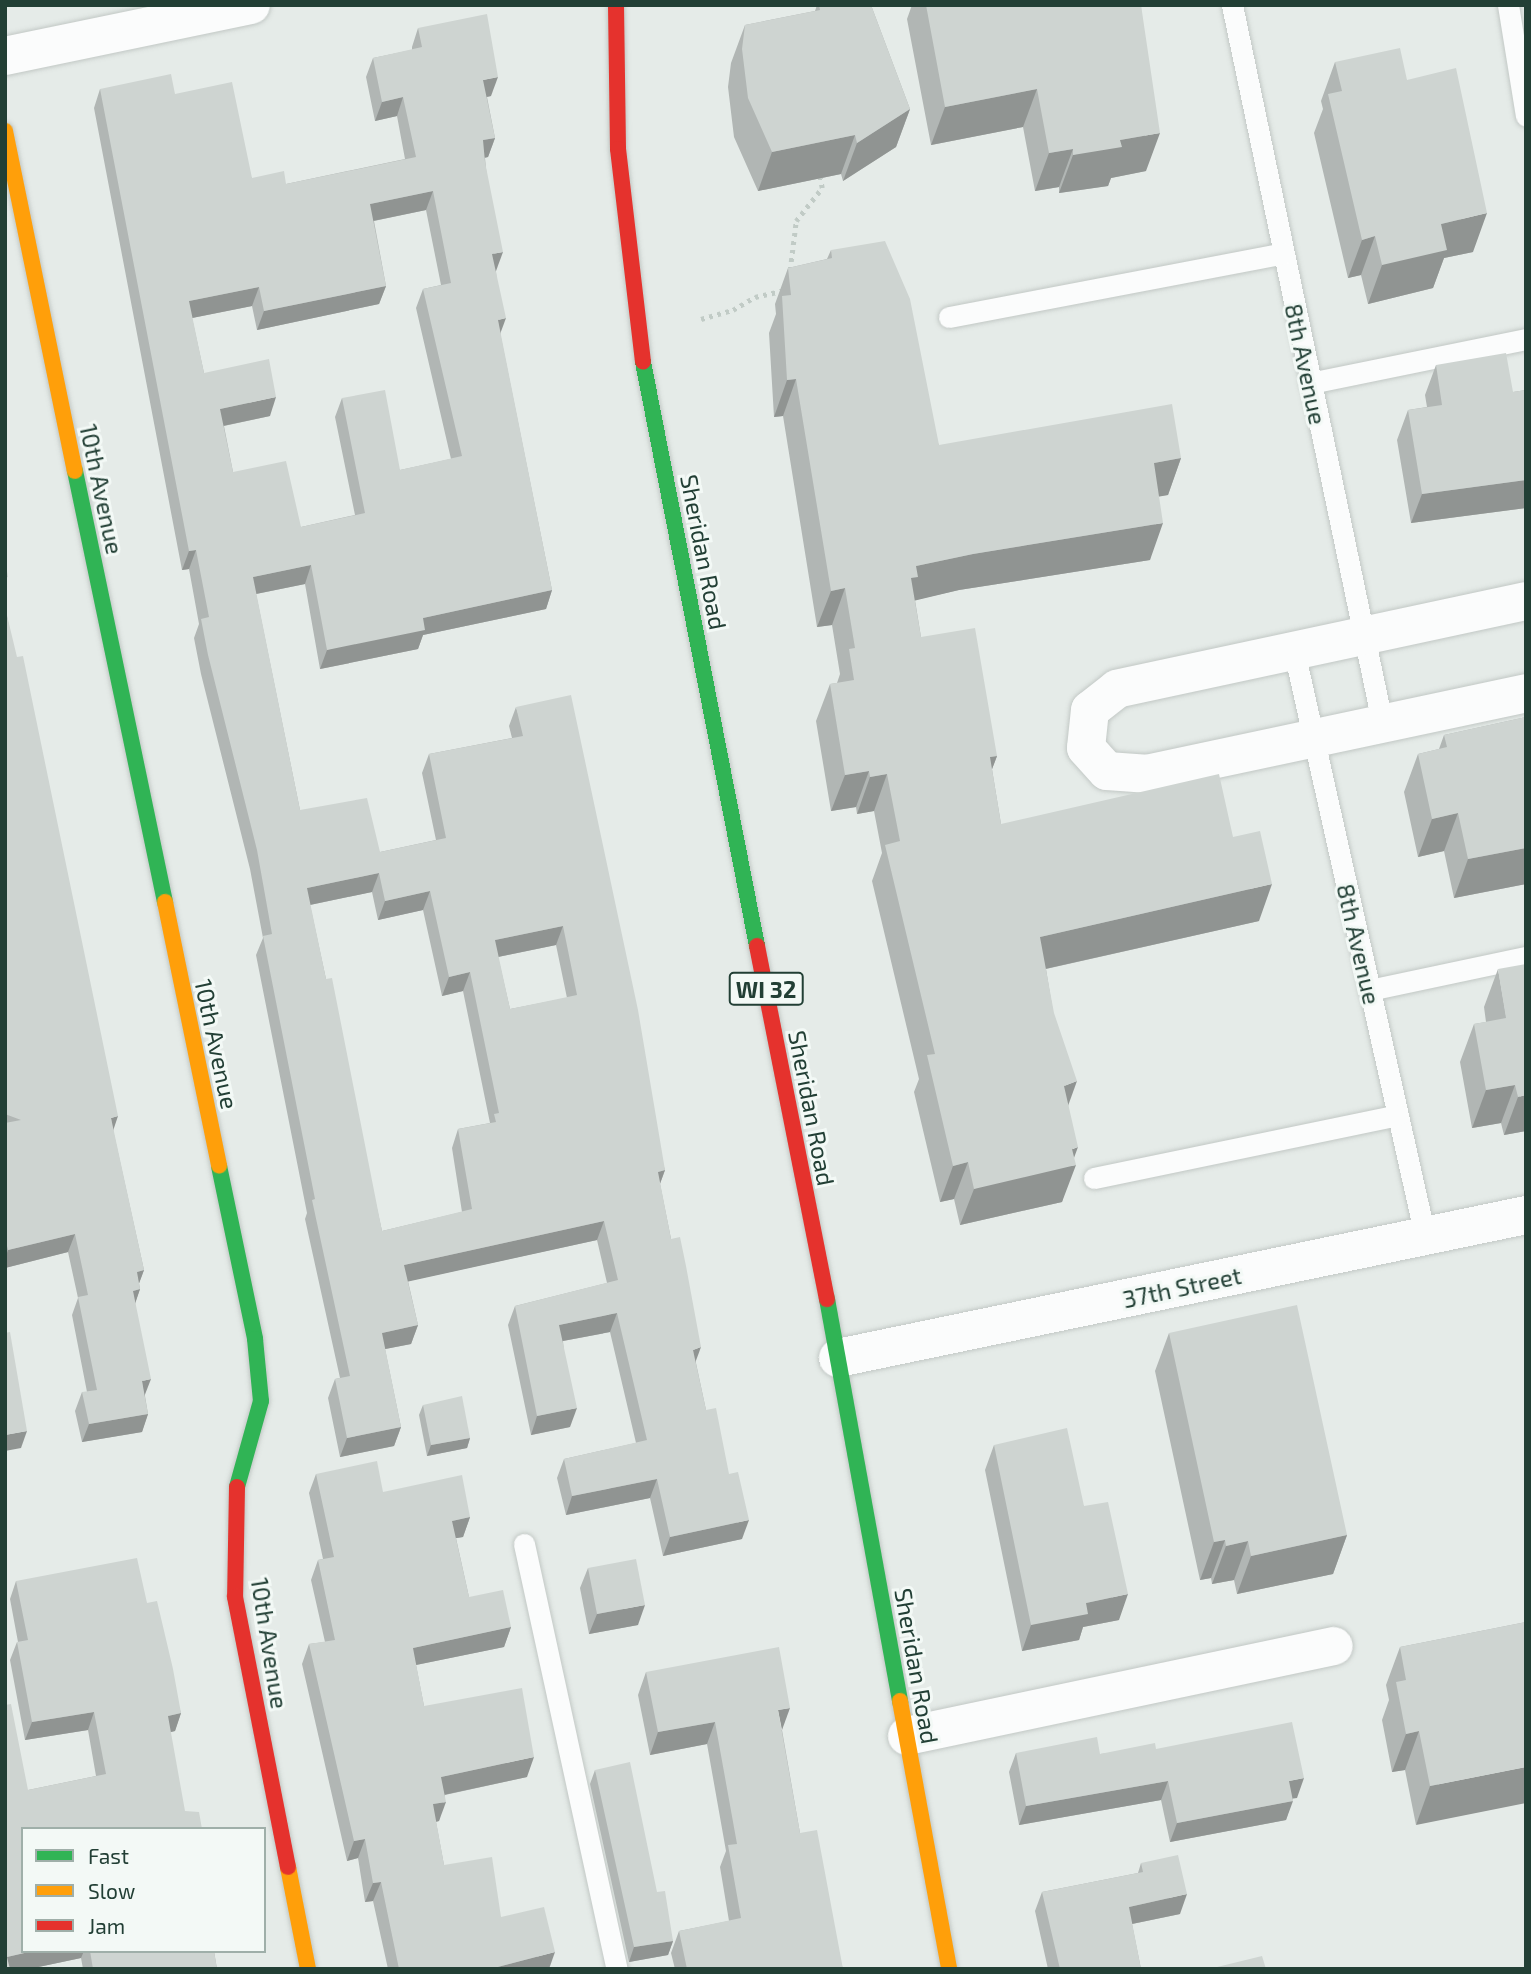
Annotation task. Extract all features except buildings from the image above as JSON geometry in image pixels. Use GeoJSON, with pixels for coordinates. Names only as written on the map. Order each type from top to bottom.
{"type":"FeatureCollection","features":[{"type":"Feature","properties":{"kind":"main road","name":"Sheridan Road"},"geometry":{"type":"LineString","coordinates":[[616,5],[618,149],[637,330],[838,1358],[949,1969]]}},
{"type":"Feature","properties":{"kind":"main road","name":"10th Avenue"},"geometry":{"type":"LineString","coordinates":[[5,131],[254,1339],[261,1401],[236,1491],[235,1597],[307,1969]]}},
{"type":"Feature","properties":{"kind":"street"},"geometry":{"type":"LineString","coordinates":[[5,56],[193,11],[251,5]]}},
{"type":"Feature","properties":{"kind":"street"},"geometry":{"type":"LineString","coordinates":[[1526,601],[1117,689],[1090,710],[1086,748],[1107,771],[1146,774],[1312,736],[1526,693]]}},
{"type":"Feature","properties":{"kind":"street","name":"37th Street"},"geometry":{"type":"LineString","coordinates":[[838,1358],[1526,1215]]}},
{"type":"Feature","properties":{"kind":"street"},"geometry":{"type":"LineString","coordinates":[[907,1736],[1334,1646]]}},
{"type":"Feature","properties":{"kind":"lane","name":"8th Avenue"},"geometry":{"type":"LineString","coordinates":[[1232,5],[1382,722]]}},
{"type":"Feature","properties":{"kind":"lane"},"geometry":{"type":"LineString","coordinates":[[1508,5],[1526,116]]}},
{"type":"Feature","properties":{"kind":"lane"},"geometry":{"type":"LineString","coordinates":[[948,317],[1283,253]]}},
{"type":"Feature","properties":{"kind":"lane"},"geometry":{"type":"LineString","coordinates":[[1310,383],[1526,339]]}},
{"type":"Feature","properties":{"kind":"lane","name":"8th Avenue"},"geometry":{"type":"LineString","coordinates":[[1294,651],[1425,1236]]}},
{"type":"Feature","properties":{"kind":"lane"},"geometry":{"type":"LineString","coordinates":[[1369,990],[1526,957]]}},
{"type":"Feature","properties":{"kind":"lane"},"geometry":{"type":"LineString","coordinates":[[1094,1178],[1398,1115]]}},
{"type":"Feature","properties":{"kind":"lane"},"geometry":{"type":"LineString","coordinates":[[524,1544],[617,1969]]}},
{"type":"Feature","properties":{"kind":"path"},"geometry":{"type":"LineString","coordinates":[[789,278],[796,221],[822,188],[820,178]]}},
{"type":"Feature","properties":{"kind":"path"},"geometry":{"type":"LineString","coordinates":[[783,303],[782,292],[785,285]]}},
{"type":"Feature","properties":{"kind":"path"},"geometry":{"type":"LineString","coordinates":[[701,319],[733,310],[755,297],[782,292]]}},
{"type":"Feature","properties":{"kind":"traffic: fast"},"geometry":{"type":"LineString","coordinates":[[643,362],[757,946]]}},
{"type":"Feature","properties":{"kind":"traffic: fast"},"geometry":{"type":"LineString","coordinates":[[75,471],[165,902]]}},
{"type":"Feature","properties":{"kind":"traffic: fast"},"geometry":{"type":"LineString","coordinates":[[219,1166],[255,1339],[261,1401],[237,1487]]}},
{"type":"Feature","properties":{"kind":"traffic: fast"},"geometry":{"type":"LineString","coordinates":[[827,1299],[900,1701]]}},
{"type":"Feature","properties":{"kind":"traffic: slow"},"geometry":{"type":"LineString","coordinates":[[5,131],[75,471]]}},
{"type":"Feature","properties":{"kind":"traffic: slow"},"geometry":{"type":"LineString","coordinates":[[165,902],[219,1166]]}},
{"type":"Feature","properties":{"kind":"traffic: slow"},"geometry":{"type":"LineString","coordinates":[[900,1701],[949,1969]]}},
{"type":"Feature","properties":{"kind":"traffic: slow"},"geometry":{"type":"LineString","coordinates":[[288,1867],[308,1969]]}},
{"type":"Feature","properties":{"kind":"traffic: jam"},"geometry":{"type":"LineString","coordinates":[[616,5],[618,149],[643,362]]}},
{"type":"Feature","properties":{"kind":"traffic: jam"},"geometry":{"type":"LineString","coordinates":[[757,946],[827,1299]]}},
{"type":"Feature","properties":{"kind":"traffic: jam"},"geometry":{"type":"LineString","coordinates":[[237,1487],[235,1597],[288,1867]]}}]}
